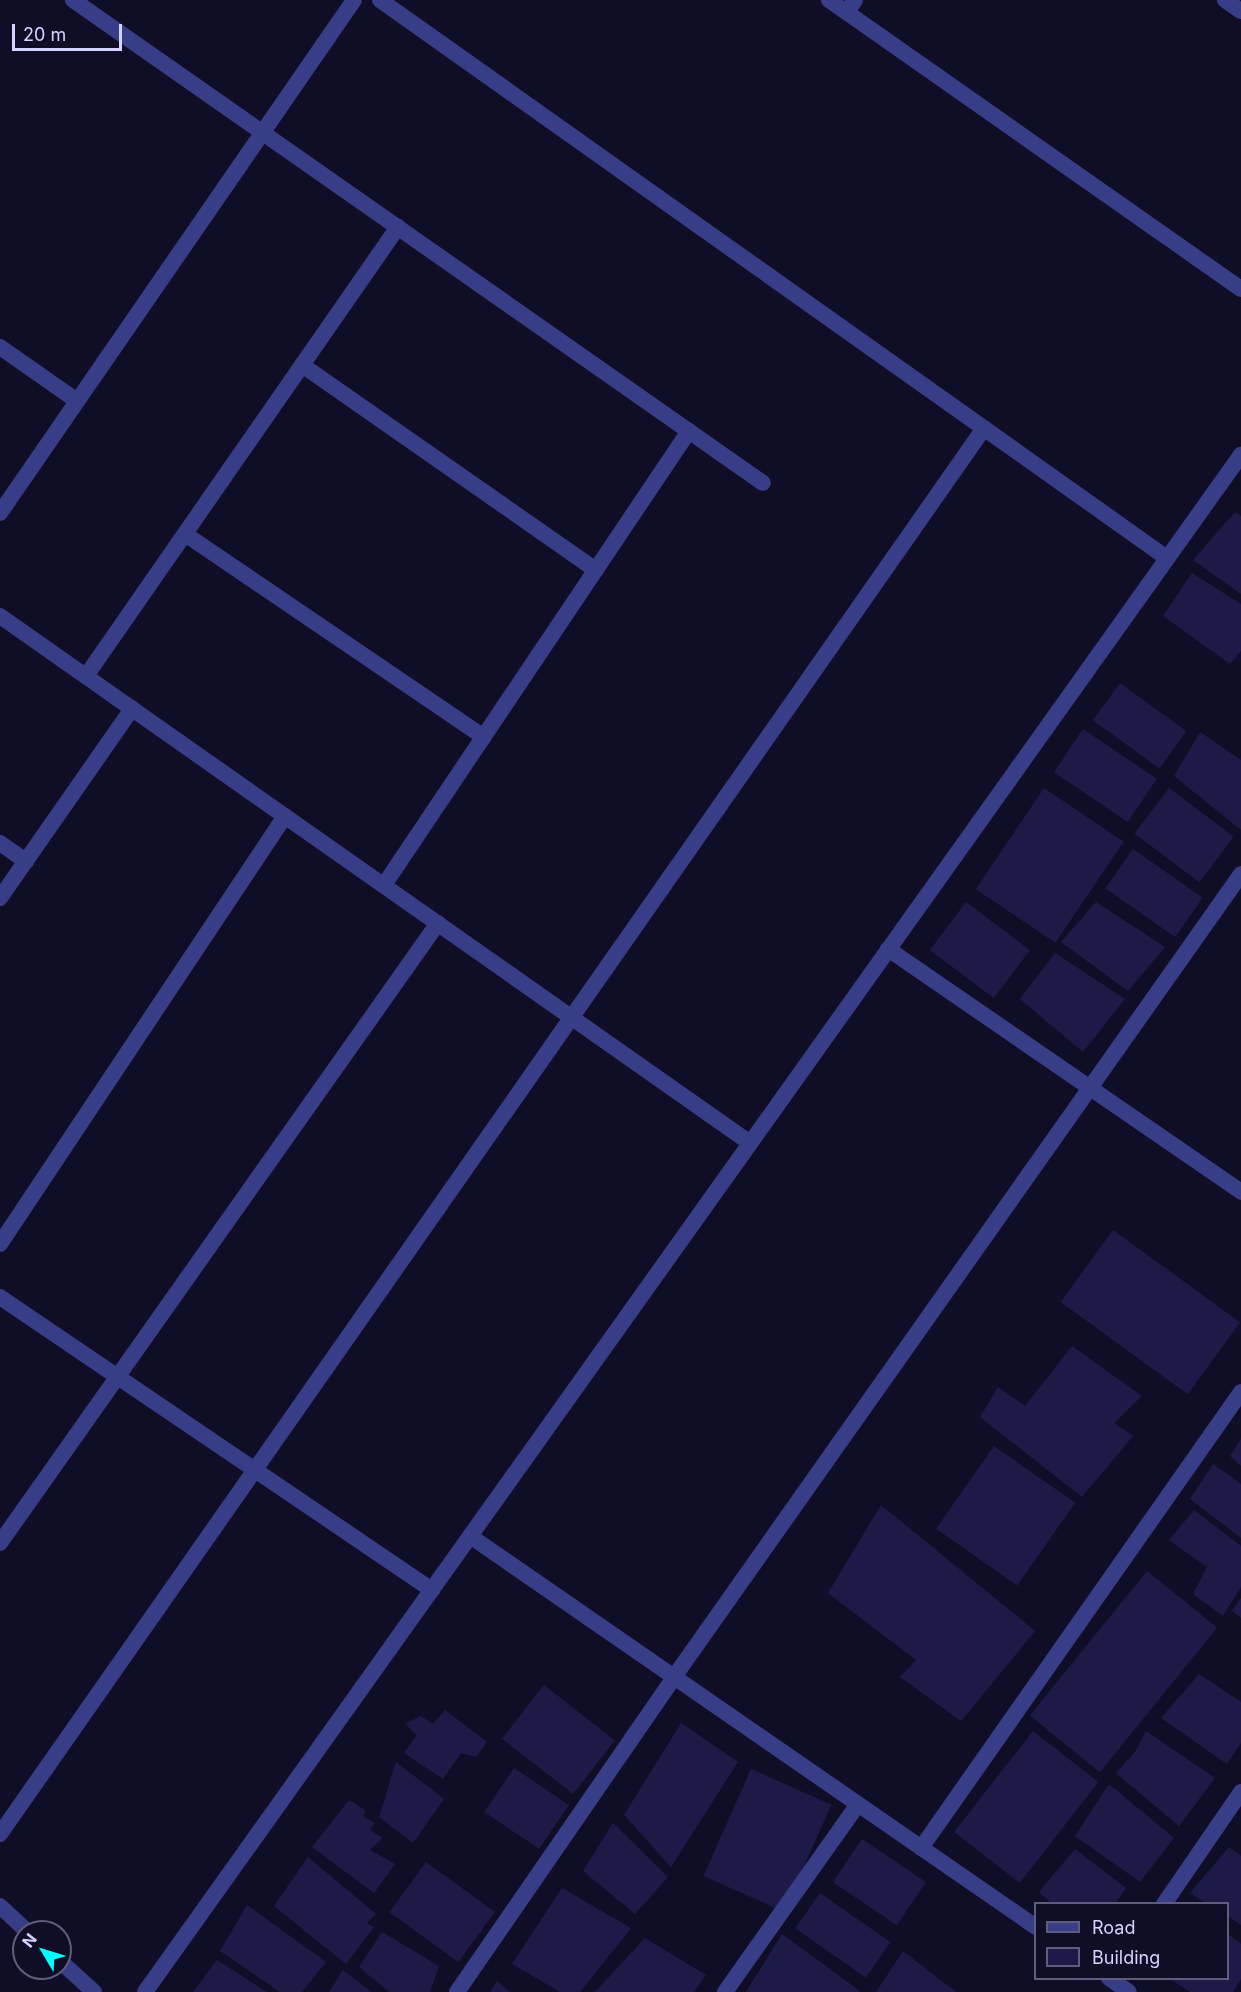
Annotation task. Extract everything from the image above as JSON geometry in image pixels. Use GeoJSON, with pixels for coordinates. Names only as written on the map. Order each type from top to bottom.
{"type":"FeatureCollection","features":[{"type":"Feature","properties":{"kind":"street"},"geometry":{"type":"LineString","coordinates":[[74,0],[763,483]]}},
{"type":"Feature","properties":{"kind":"street"},"geometry":{"type":"LineString","coordinates":[[0,513],[354,0]]}},
{"type":"Feature","properties":{"kind":"street"},"geometry":{"type":"LineString","coordinates":[[380,0],[1167,558]]}},
{"type":"Feature","properties":{"kind":"street"},"geometry":{"type":"LineString","coordinates":[[829,0],[851,6],[1241,289]]}},
{"type":"Feature","properties":{"kind":"street"},"geometry":{"type":"LineString","coordinates":[[1225,0],[1241,11]]}},
{"type":"Feature","properties":{"kind":"street"},"geometry":{"type":"LineString","coordinates":[[86,676],[398,227]]}},
{"type":"Feature","properties":{"kind":"street"},"geometry":{"type":"LineString","coordinates":[[0,347],[77,401]]}},
{"type":"Feature","properties":{"kind":"street"},"geometry":{"type":"LineString","coordinates":[[302,365],[596,570]]}},
{"type":"Feature","properties":{"kind":"street"},"geometry":{"type":"LineString","coordinates":[[0,1834],[984,428]]}},
{"type":"Feature","properties":{"kind":"street"},"geometry":{"type":"LineString","coordinates":[[384,885],[689,431]]}},
{"type":"Feature","properties":{"kind":"street"},"geometry":{"type":"LineString","coordinates":[[145,1992],[1241,454]]}},
{"type":"Feature","properties":{"kind":"street"},"geometry":{"type":"LineString","coordinates":[[185,534],[484,737]]}},
{"type":"Feature","properties":{"kind":"street"},"geometry":{"type":"LineString","coordinates":[[0,616],[750,1143]]}},
{"type":"Feature","properties":{"kind":"street"},"geometry":{"type":"LineString","coordinates":[[0,898],[132,709]]}},
{"type":"Feature","properties":{"kind":"street"},"geometry":{"type":"LineString","coordinates":[[0,1244],[285,816]]}},
{"type":"Feature","properties":{"kind":"street"},"geometry":{"type":"LineString","coordinates":[[0,843],[26,861]]}},
{"type":"Feature","properties":{"kind":"street"},"geometry":{"type":"LineString","coordinates":[[457,1992],[674,1677],[1241,874]]}},
{"type":"Feature","properties":{"kind":"street"},"geometry":{"type":"LineString","coordinates":[[0,1543],[438,923]]}},
{"type":"Feature","properties":{"kind":"street"},"geometry":{"type":"LineString","coordinates":[[888,949],[1241,1192]]}},
{"type":"Feature","properties":{"kind":"street"},"geometry":{"type":"LineString","coordinates":[[0,1297],[432,1590]]}},
{"type":"Feature","properties":{"kind":"street"},"geometry":{"type":"LineString","coordinates":[[921,1848],[1241,1392]]}},
{"type":"Feature","properties":{"kind":"street"},"geometry":{"type":"LineString","coordinates":[[470,1536],[1034,1926]]}},
{"type":"Feature","properties":{"kind":"street"},"geometry":{"type":"LineString","coordinates":[[1165,1902],[1241,1792]]}},
{"type":"Feature","properties":{"kind":"street"},"geometry":{"type":"LineString","coordinates":[[725,1992],[858,1804]]}},
{"type":"Feature","properties":{"kind":"street"},"geometry":{"type":"LineString","coordinates":[[0,1906],[15,1920]]}},
{"type":"Feature","properties":{"kind":"street"},"geometry":{"type":"LineString","coordinates":[[72,1972],[94,1992]]}},
{"type":"Feature","properties":{"kind":"street"},"geometry":{"type":"LineString","coordinates":[[1109,1982],[1129,1992]]}},
{"type":"Feature","properties":{"kind":"building"},"geometry":{"type":"Polygon","coordinates":[[[1235,512],[1241,516],[1241,594],[1193,560],[1235,512]]]}},
{"type":"Feature","properties":{"kind":"building"},"geometry":{"type":"Polygon","coordinates":[[[1192,573],[1241,604],[1241,651],[1230,664],[1163,616],[1192,573]]]}},
{"type":"Feature","properties":{"kind":"building"},"geometry":{"type":"Polygon","coordinates":[[[1120,683],[1186,731],[1159,768],[1093,720],[1120,683]]]}},
{"type":"Feature","properties":{"kind":"building"},"geometry":{"type":"Polygon","coordinates":[[[1083,729],[1157,779],[1128,822],[1054,772],[1083,729]]]}},
{"type":"Feature","properties":{"kind":"building"},"geometry":{"type":"Polygon","coordinates":[[[1200,732],[1241,760],[1241,830],[1174,776],[1200,732]]]}},
{"type":"Feature","properties":{"kind":"building"},"geometry":{"type":"Polygon","coordinates":[[[1044,788],[1124,842],[1055,943],[976,889],[1044,788]]]}},
{"type":"Feature","properties":{"kind":"building"},"geometry":{"type":"Polygon","coordinates":[[[1169,788],[1234,837],[1199,882],[1135,834],[1169,788]]]}},
{"type":"Feature","properties":{"kind":"building"},"geometry":{"type":"Polygon","coordinates":[[[1133,849],[1203,898],[1175,937],[1105,888],[1133,849]]]}},
{"type":"Feature","properties":{"kind":"building"},"geometry":{"type":"Polygon","coordinates":[[[966,902],[1030,950],[994,998],[930,950],[966,902]]]}},
{"type":"Feature","properties":{"kind":"building"},"geometry":{"type":"Polygon","coordinates":[[[1096,902],[1165,947],[1128,991],[1061,942],[1096,902]]]}},
{"type":"Feature","properties":{"kind":"building"},"geometry":{"type":"Polygon","coordinates":[[[1055,953],[1125,999],[1083,1052],[1020,999],[1055,953]]]}},
{"type":"Feature","properties":{"kind":"building"},"geometry":{"type":"Polygon","coordinates":[[[1113,1230],[1240,1322],[1188,1394],[1061,1302],[1113,1230]]]}},
{"type":"Feature","properties":{"kind":"building"},"geometry":{"type":"Polygon","coordinates":[[[1072,1346],[1142,1396],[1114,1423],[1133,1436],[1082,1497],[980,1417],[998,1387],[1025,1406],[1072,1346]]]}},
{"type":"Feature","properties":{"kind":"building"},"geometry":{"type":"Polygon","coordinates":[[[1241,1439],[1241,1466],[1230,1456],[1241,1439]]]}},
{"type":"Feature","properties":{"kind":"building"},"geometry":{"type":"Polygon","coordinates":[[[994,1446],[1075,1503],[1017,1586],[936,1529],[994,1446]]]}},
{"type":"Feature","properties":{"kind":"building"},"geometry":{"type":"Polygon","coordinates":[[[1213,1464],[1241,1484],[1241,1538],[1190,1499],[1213,1464]]]}},
{"type":"Feature","properties":{"kind":"building"},"geometry":{"type":"Polygon","coordinates":[[[881,1505],[1035,1631],[961,1721],[900,1677],[916,1660],[828,1593],[881,1505]]]}},
{"type":"Feature","properties":{"kind":"building"},"geometry":{"type":"Polygon","coordinates":[[[1194,1510],[1241,1546],[1241,1587],[1223,1616],[1193,1594],[1207,1567],[1169,1540],[1194,1510]]]}},
{"type":"Feature","properties":{"kind":"building"},"geometry":{"type":"Polygon","coordinates":[[[1147,1571],[1217,1628],[1100,1772],[1030,1716],[1147,1571]]]}},
{"type":"Feature","properties":{"kind":"building"},"geometry":{"type":"Polygon","coordinates":[[[1241,1598],[1241,1618],[1232,1611],[1241,1598]]]}},
{"type":"Feature","properties":{"kind":"building"},"geometry":{"type":"Polygon","coordinates":[[[1199,1674],[1241,1702],[1241,1743],[1227,1764],[1161,1718],[1199,1674]]]}},
{"type":"Feature","properties":{"kind":"building"},"geometry":{"type":"Polygon","coordinates":[[[544,1685],[615,1740],[573,1794],[502,1739],[544,1685]]]}},
{"type":"Feature","properties":{"kind":"building"},"geometry":{"type":"Polygon","coordinates":[[[445,1710],[487,1742],[476,1757],[461,1753],[443,1779],[404,1753],[417,1735],[405,1724],[421,1716],[433,1724],[445,1710]]]}},
{"type":"Feature","properties":{"kind":"building"},"geometry":{"type":"Polygon","coordinates":[[[681,1723],[738,1762],[671,1867],[624,1815],[681,1723]]]}},
{"type":"Feature","properties":{"kind":"building"},"geometry":{"type":"Polygon","coordinates":[[[1033,1731],[1098,1782],[1020,1883],[954,1832],[1033,1731]]]}},
{"type":"Feature","properties":{"kind":"building"},"geometry":{"type":"Polygon","coordinates":[[[1146,1731],[1215,1778],[1179,1826],[1116,1773],[1136,1751],[1146,1731]]]}},
{"type":"Feature","properties":{"kind":"building"},"geometry":{"type":"Polygon","coordinates":[[[396,1762],[444,1799],[413,1843],[379,1817],[396,1762]]]}},
{"type":"Feature","properties":{"kind":"building"},"geometry":{"type":"Polygon","coordinates":[[[514,1768],[569,1805],[539,1849],[484,1812],[514,1768]]]}},
{"type":"Feature","properties":{"kind":"building"},"geometry":{"type":"Polygon","coordinates":[[[751,1769],[831,1805],[784,1912],[703,1876],[751,1769]]]}},
{"type":"Feature","properties":{"kind":"building"},"geometry":{"type":"Polygon","coordinates":[[[1109,1784],[1174,1838],[1140,1882],[1075,1836],[1109,1784]]]}},
{"type":"Feature","properties":{"kind":"building"},"geometry":{"type":"Polygon","coordinates":[[[349,1800],[365,1810],[364,1817],[375,1823],[370,1830],[383,1838],[370,1850],[395,1864],[374,1893],[312,1847],[349,1800]]]}},
{"type":"Feature","properties":{"kind":"building"},"geometry":{"type":"Polygon","coordinates":[[[613,1823],[668,1877],[635,1914],[583,1871],[613,1823]]]}},
{"type":"Feature","properties":{"kind":"building"},"geometry":{"type":"Polygon","coordinates":[[[862,1839],[926,1882],[897,1925],[833,1882],[862,1839]]]}},
{"type":"Feature","properties":{"kind":"building"},"geometry":{"type":"Polygon","coordinates":[[[1229,1847],[1241,1856],[1241,1925],[1229,1917],[1229,1902],[1204,1902],[1190,1893],[1229,1847]]]}},
{"type":"Feature","properties":{"kind":"building"},"geometry":{"type":"Polygon","coordinates":[[[1075,1849],[1126,1888],[1116,1902],[1050,1902],[1039,1892],[1075,1849]]]}},
{"type":"Feature","properties":{"kind":"building"},"geometry":{"type":"Polygon","coordinates":[[[308,1857],[376,1914],[367,1923],[374,1927],[346,1964],[274,1906],[308,1857]]]}},
{"type":"Feature","properties":{"kind":"building"},"geometry":{"type":"Polygon","coordinates":[[[426,1862],[495,1912],[458,1962],[390,1912],[426,1862]]]}},
{"type":"Feature","properties":{"kind":"building"},"geometry":{"type":"Polygon","coordinates":[[[562,1888],[631,1928],[580,1992],[560,1992],[512,1964],[562,1888]]]}},
{"type":"Feature","properties":{"kind":"building"},"geometry":{"type":"Polygon","coordinates":[[[820,1893],[890,1942],[866,1978],[795,1928],[820,1893]]]}},
{"type":"Feature","properties":{"kind":"building"},"geometry":{"type":"Polygon","coordinates":[[[247,1905],[326,1962],[302,1992],[280,1992],[220,1951],[247,1905]]]}},
{"type":"Feature","properties":{"kind":"building"},"geometry":{"type":"Polygon","coordinates":[[[382,1932],[439,1966],[430,1992],[389,1992],[359,1967],[382,1932]]]}},
{"type":"Feature","properties":{"kind":"building"},"geometry":{"type":"Polygon","coordinates":[[[782,1934],[860,1991],[746,1992],[782,1934]]]}},
{"type":"Feature","properties":{"kind":"building"},"geometry":{"type":"Polygon","coordinates":[[[1229,1935],[1241,1944],[1241,1979],[1233,1992],[1190,1992],[1172,1980],[1229,1980],[1229,1935]]]}},
{"type":"Feature","properties":{"kind":"building"},"geometry":{"type":"Polygon","coordinates":[[[645,1938],[706,1975],[694,1992],[595,1992],[645,1938]]]}},
{"type":"Feature","properties":{"kind":"building"},"geometry":{"type":"Polygon","coordinates":[[[903,1951],[956,1992],[876,1992],[903,1951]]]}},
{"type":"Feature","properties":{"kind":"building"},"geometry":{"type":"Polygon","coordinates":[[[217,1960],[267,1992],[193,1992],[217,1960]]]}},
{"type":"Feature","properties":{"kind":"building"},"geometry":{"type":"Polygon","coordinates":[[[343,1970],[371,1992],[329,1992],[343,1970]]]}},
{"type":"Feature","properties":{"kind":"building"},"geometry":{"type":"Polygon","coordinates":[[[497,1981],[510,1992],[490,1992],[497,1981]]]}}]}
